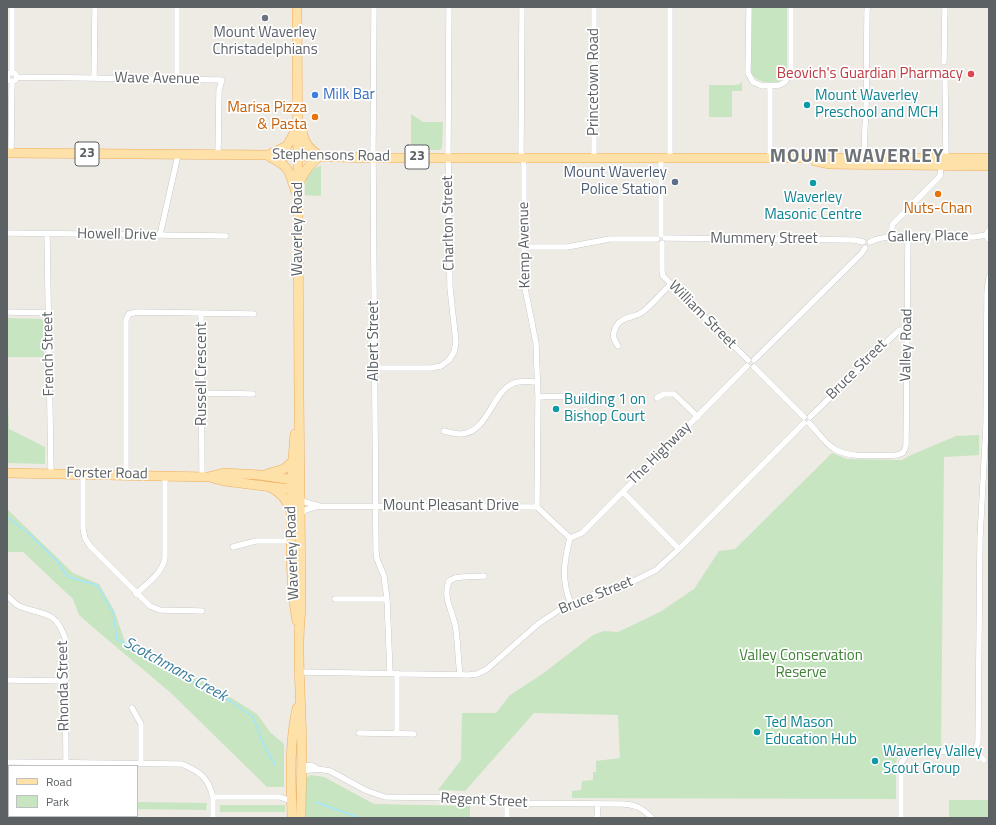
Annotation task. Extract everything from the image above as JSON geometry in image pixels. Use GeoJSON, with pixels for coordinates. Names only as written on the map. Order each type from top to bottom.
{"type":"FeatureCollection","features":[{"type":"Feature","properties":{"kind":"main road","name":"Waverley Road"},"geometry":{"type":"LineString","coordinates":[[297,7],[299,402],[296,541],[301,608],[299,632],[299,699],[294,721],[296,769],[301,818]]}},
{"type":"Feature","properties":{"kind":"main road"},"geometry":{"type":"LineString","coordinates":[[298,113],[303,138],[312,151],[320,156],[311,162],[299,183]]}},
{"type":"Feature","properties":{"kind":"main road"},"geometry":{"type":"LineString","coordinates":[[267,155],[286,146],[298,127]]}},
{"type":"Feature","properties":{"kind":"main road","name":"Stephensons Road"},"geometry":{"type":"LineString","coordinates":[[9,153],[267,155],[374,158],[770,157],[830,161],[943,162],[989,166]]}},
{"type":"Feature","properties":{"kind":"main road"},"geometry":{"type":"LineString","coordinates":[[267,155],[286,166],[290,172],[299,201]]}},
{"type":"Feature","properties":{"kind":"main road","name":"Stephensons Road"},"geometry":{"type":"LineString","coordinates":[[943,162],[989,158]]}},
{"type":"Feature","properties":{"kind":"main road","name":"Waverley Road"},"geometry":{"type":"LineString","coordinates":[[296,514],[297,488],[292,461],[299,402]]}},
{"type":"Feature","properties":{"kind":"main road"},"geometry":{"type":"LineString","coordinates":[[260,475],[284,469],[292,461]]}},
{"type":"Feature","properties":{"kind":"main road","name":"Forster Road"},"geometry":{"type":"LineString","coordinates":[[7,473],[205,477],[224,481],[297,488]]}},
{"type":"Feature","properties":{"kind":"main road","name":"Forster Road"},"geometry":{"type":"LineString","coordinates":[[205,477],[224,473],[260,475],[297,488]]}},
{"type":"Feature","properties":{"kind":"main road"},"geometry":{"type":"LineString","coordinates":[[267,486],[276,490],[282,495],[296,514]]}},
{"type":"Feature","properties":{"kind":"main road","name":"Waverley Road"},"geometry":{"type":"LineString","coordinates":[[292,818],[291,797],[296,769]]}},
{"type":"Feature","properties":{"kind":"street"},"geometry":{"type":"LineString","coordinates":[[9,153],[12,7]]}},
{"type":"Feature","properties":{"kind":"street"},"geometry":{"type":"LineString","coordinates":[[94,78],[95,7]]}},
{"type":"Feature","properties":{"kind":"street"},"geometry":{"type":"LineString","coordinates":[[177,7],[177,79]]}},
{"type":"Feature","properties":{"kind":"street","name":"Albert Street"},"geometry":{"type":"LineString","coordinates":[[374,7],[374,368],[377,559],[384,576],[388,599],[390,673]]}},
{"type":"Feature","properties":{"kind":"street","name":"Charlton Street"},"geometry":{"type":"LineString","coordinates":[[374,368],[431,368],[440,366],[448,360],[454,352],[456,342],[450,288],[448,157],[449,7]]}},
{"type":"Feature","properties":{"kind":"street","name":"Kemp Avenue"},"geometry":{"type":"LineString","coordinates":[[522,7],[521,158],[524,165],[524,283],[536,343],[538,397],[537,506]]}},
{"type":"Feature","properties":{"kind":"street","name":"Princetown Road"},"geometry":{"type":"LineString","coordinates":[[594,7],[594,157]]}},
{"type":"Feature","properties":{"kind":"street","name":"William Street"},"geometry":{"type":"LineString","coordinates":[[670,7],[666,157],[661,239],[663,276],[751,363],[807,420],[832,448],[848,455],[897,455],[903,452]]}},
{"type":"Feature","properties":{"kind":"street"},"geometry":{"type":"LineString","coordinates":[[749,7],[748,73],[753,82],[762,86],[780,85],[785,82],[789,76],[791,69],[791,7]]}},
{"type":"Feature","properties":{"kind":"street"},"geometry":{"type":"LineString","coordinates":[[864,161],[866,117],[866,10],[868,7]]}},
{"type":"Feature","properties":{"kind":"street"},"geometry":{"type":"LineString","coordinates":[[944,62],[945,7]]}},
{"type":"Feature","properties":{"kind":"street","name":"Wave Avenue"},"geometry":{"type":"LineString","coordinates":[[11,77],[222,80],[219,90],[218,155]]}},
{"type":"Feature","properties":{"kind":"street"},"geometry":{"type":"LineString","coordinates":[[892,237],[892,225],[940,176],[943,162],[945,79]]}},
{"type":"Feature","properties":{"kind":"street"},"geometry":{"type":"LineString","coordinates":[[770,86],[770,157]]}},
{"type":"Feature","properties":{"kind":"street"},"geometry":{"type":"LineString","coordinates":[[160,235],[178,155]]}},
{"type":"Feature","properties":{"kind":"street","name":"Howell Drive"},"geometry":{"type":"LineString","coordinates":[[7,233],[226,236]]}},
{"type":"Feature","properties":{"kind":"street","name":"French Street"},"geometry":{"type":"LineString","coordinates":[[47,234],[51,474]]}},
{"type":"Feature","properties":{"kind":"street","name":"Gallery Place"},"geometry":{"type":"LineString","coordinates":[[870,242],[877,238],[908,236],[974,237],[988,235]]}},
{"type":"Feature","properties":{"kind":"street","name":"Valley Road"},"geometry":{"type":"LineString","coordinates":[[903,452],[906,446],[908,236]]}},
{"type":"Feature","properties":{"kind":"street","name":"Mummery Street"},"geometry":{"type":"LineString","coordinates":[[524,247],[567,247],[610,239],[854,240],[864,245]]}},
{"type":"Feature","properties":{"kind":"street","name":"The Highway"},"geometry":{"type":"LineString","coordinates":[[570,538],[582,533],[861,254],[864,245],[870,246],[870,242]]}},
{"type":"Feature","properties":{"kind":"street"},"geometry":{"type":"LineString","coordinates":[[975,751],[978,742],[980,538],[987,431],[987,292],[989,277]]}},
{"type":"Feature","properties":{"kind":"street"},"geometry":{"type":"LineString","coordinates":[[618,346],[614,340],[613,334],[616,326],[621,320],[640,313],[671,284]]}},
{"type":"Feature","properties":{"kind":"street"},"geometry":{"type":"LineString","coordinates":[[7,312],[49,312]]}},
{"type":"Feature","properties":{"kind":"street","name":"Russell Crescent"},"geometry":{"type":"LineString","coordinates":[[126,475],[126,320],[129,314],[137,312],[202,313],[202,393],[205,477]]}},
{"type":"Feature","properties":{"kind":"street"},"geometry":{"type":"LineString","coordinates":[[202,313],[254,314]]}},
{"type":"Feature","properties":{"kind":"street","name":"Bruce Street"},"geometry":{"type":"LineString","coordinates":[[300,672],[477,674],[486,670],[538,624],[571,604],[586,597],[636,580],[656,570],[679,549],[898,331],[908,328]]}},
{"type":"Feature","properties":{"kind":"street"},"geometry":{"type":"LineString","coordinates":[[444,431],[460,434],[474,429],[486,417],[506,388],[514,383],[537,382]]}},
{"type":"Feature","properties":{"kind":"street"},"geometry":{"type":"LineString","coordinates":[[202,393],[254,394]]}},
{"type":"Feature","properties":{"kind":"street"},"geometry":{"type":"LineString","coordinates":[[657,398],[664,394],[674,394],[698,417]]}},
{"type":"Feature","properties":{"kind":"street"},"geometry":{"type":"LineString","coordinates":[[538,397],[569,396],[599,404]]}},
{"type":"Feature","properties":{"kind":"street"},"geometry":{"type":"LineString","coordinates":[[83,474],[83,529],[85,538],[90,546],[136,594],[150,606],[160,610],[202,611]]}},
{"type":"Feature","properties":{"kind":"street"},"geometry":{"type":"LineString","coordinates":[[136,594],[163,566],[165,558],[165,475]]}},
{"type":"Feature","properties":{"kind":"street","name":"Mount Pleasant Drive"},"geometry":{"type":"LineString","coordinates":[[297,488],[305,502],[319,506]]}},
{"type":"Feature","properties":{"kind":"street"},"geometry":{"type":"LineString","coordinates":[[623,492],[679,549]]}},
{"type":"Feature","properties":{"kind":"street","name":"Mount Pleasant Drive"},"geometry":{"type":"LineString","coordinates":[[296,514],[319,506],[537,506],[570,538]]}},
{"type":"Feature","properties":{"kind":"street"},"geometry":{"type":"LineString","coordinates":[[570,538],[564,562],[564,577],[567,595],[571,604]]}},
{"type":"Feature","properties":{"kind":"street"},"geometry":{"type":"LineString","coordinates":[[233,547],[256,541],[296,541]]}},
{"type":"Feature","properties":{"kind":"street"},"geometry":{"type":"LineString","coordinates":[[460,674],[456,628],[447,599],[446,590],[449,581],[455,578],[484,576]]}},
{"type":"Feature","properties":{"kind":"street","name":"Rhonda Street"},"geometry":{"type":"LineString","coordinates":[[7,596],[18,605],[54,618],[61,627],[65,638],[64,681],[66,762]]}},
{"type":"Feature","properties":{"kind":"street"},"geometry":{"type":"LineString","coordinates":[[335,599],[388,599]]}},
{"type":"Feature","properties":{"kind":"street"},"geometry":{"type":"LineString","coordinates":[[397,674],[397,734]]}},
{"type":"Feature","properties":{"kind":"street"},"geometry":{"type":"LineString","coordinates":[[7,680],[64,681]]}},
{"type":"Feature","properties":{"kind":"street"},"geometry":{"type":"LineString","coordinates":[[132,708],[141,724],[141,763]]}},
{"type":"Feature","properties":{"kind":"street"},"geometry":{"type":"LineString","coordinates":[[359,733],[414,734]]}},
{"type":"Feature","properties":{"kind":"street"},"geometry":{"type":"LineString","coordinates":[[901,818],[901,763],[907,754],[913,752],[975,751]]}},
{"type":"Feature","properties":{"kind":"street"},"geometry":{"type":"LineString","coordinates":[[975,751],[984,760]]}},
{"type":"Feature","properties":{"kind":"street"},"geometry":{"type":"LineString","coordinates":[[7,762],[182,764],[197,771],[207,780],[213,797],[213,818]]}},
{"type":"Feature","properties":{"kind":"street","name":"Regent Street"},"geometry":{"type":"LineString","coordinates":[[296,769],[313,766],[318,769],[330,771],[367,791],[385,797],[464,798],[485,803],[633,805],[642,808],[652,818]]}},
{"type":"Feature","properties":{"kind":"street"},"geometry":{"type":"LineString","coordinates":[[213,797],[291,797]]}},
{"type":"Feature","properties":{"kind":"street"},"geometry":{"type":"LineString","coordinates":[[507,818],[508,803]]}},
{"type":"Feature","properties":{"kind":"street"},"geometry":{"type":"LineString","coordinates":[[598,804],[598,818]]}},
{"type":"Feature","properties":{"kind":"green space"},"geometry":{"type":"Polygon","coordinates":[[[752,7],[787,7],[787,72],[778,82],[760,81],[751,73],[752,7]]]}},
{"type":"Feature","properties":{"kind":"green space"},"geometry":{"type":"Polygon","coordinates":[[[742,81],[742,91],[732,91],[732,117],[709,117],[709,85],[736,85],[740,84],[742,81]]]}},
{"type":"Feature","properties":{"kind":"green space"},"geometry":{"type":"Polygon","coordinates":[[[411,114],[423,122],[443,122],[442,147],[440,150],[411,150],[411,114]]]}},
{"type":"Feature","properties":{"kind":"green space"},"geometry":{"type":"Polygon","coordinates":[[[321,166],[321,196],[305,195],[308,173],[311,170],[321,166]]]}},
{"type":"Feature","properties":{"kind":"green space"},"geometry":{"type":"Polygon","coordinates":[[[7,318],[43,320],[44,357],[7,357],[7,318]]]}},
{"type":"Feature","properties":{"kind":"green space"},"geometry":{"type":"Polygon","coordinates":[[[7,370],[9,429],[45,447],[45,464],[7,463],[7,370]]]}},
{"type":"Feature","properties":{"kind":"green space","name":"Valley Conservation Reserve"},"geometry":{"type":"Polygon","coordinates":[[[979,435],[979,455],[944,457],[941,746],[909,746],[899,752],[896,763],[896,799],[572,798],[572,791],[581,790],[582,781],[593,780],[593,772],[596,772],[596,761],[620,758],[618,715],[534,713],[465,791],[438,790],[461,760],[462,713],[496,713],[510,695],[541,675],[593,635],[604,631],[618,632],[660,612],[694,589],[719,551],[735,549],[832,453],[847,459],[902,460],[956,436],[979,435]]]}},
{"type":"Feature","properties":{"kind":"green space"},"geometry":{"type":"Polygon","coordinates":[[[7,509],[73,573],[99,584],[114,610],[126,645],[209,684],[257,714],[270,732],[284,744],[284,787],[267,787],[171,693],[79,615],[73,599],[23,552],[7,552],[7,509]]]}},
{"type":"Feature","properties":{"kind":"green space"},"geometry":{"type":"Polygon","coordinates":[[[310,775],[324,777],[374,804],[470,806],[470,818],[306,818],[306,778],[310,775]]]}},
{"type":"Feature","properties":{"kind":"green space"},"geometry":{"type":"Polygon","coordinates":[[[949,800],[989,800],[989,818],[949,818],[949,800]]]}},
{"type":"Feature","properties":{"kind":"green space"},"geometry":{"type":"Polygon","coordinates":[[[138,802],[207,803],[206,810],[138,809],[138,802]]]}},
{"type":"Feature","properties":{"kind":"green space"},"geometry":{"type":"Polygon","coordinates":[[[220,805],[285,805],[285,812],[220,812],[220,805]]]}},
{"type":"Feature","properties":{"kind":"waterway","name":"Scotchmans Creek"},"geometry":{"type":"LineString","coordinates":[[7,517],[28,533],[59,563],[66,575],[71,578],[97,585],[113,613],[117,639],[170,670],[230,701],[253,717],[264,746],[275,765]]}},
{"type":"Feature","properties":{"kind":"waterway","name":"Scotchmans Creek"},"geometry":{"type":"LineString","coordinates":[[316,802],[360,818]]}},
{"type":"Feature","properties":{"kind":"place","name":"Mount Waverley Christadelphians"},"geometry":{"type":"Point","coordinates":[265,18]}},
{"type":"Feature","properties":{"kind":"place","name":"Beovich's Guardian Pharmacy"},"geometry":{"type":"Point","coordinates":[971,74]}},
{"type":"Feature","properties":{"kind":"place","name":"Milk Bar"},"geometry":{"type":"Point","coordinates":[315,95]}},
{"type":"Feature","properties":{"kind":"place","name":"Mount Waverley Preschool and MCH"},"geometry":{"type":"Point","coordinates":[807,105]}},
{"type":"Feature","properties":{"kind":"place","name":"Marisa Pizza & Pasta"},"geometry":{"type":"Point","coordinates":[315,117]}},
{"type":"Feature","properties":{"kind":"place","name":"Mount Waverley Police Station"},"geometry":{"type":"Point","coordinates":[675,182]}},
{"type":"Feature","properties":{"kind":"place","name":"Waverley Masonic Centre"},"geometry":{"type":"Point","coordinates":[813,183]}},
{"type":"Feature","properties":{"kind":"place","name":"Nuts-Chan"},"geometry":{"type":"Point","coordinates":[938,194]}},
{"type":"Feature","properties":{"kind":"place","name":"Building 1 on Bishop Court"},"geometry":{"type":"Point","coordinates":[556,409]}},
{"type":"Feature","properties":{"kind":"place","name":"Ted Mason Education Hub"},"geometry":{"type":"Point","coordinates":[757,732]}},
{"type":"Feature","properties":{"kind":"place","name":"Waverley Valley Scout Group"},"geometry":{"type":"Point","coordinates":[875,761]}},
{"type":"Feature","properties":{"kind":"district","name":"MOUNT WAVERLEY"},"geometry":{"type":"Point","coordinates":[857,157]}}]}
